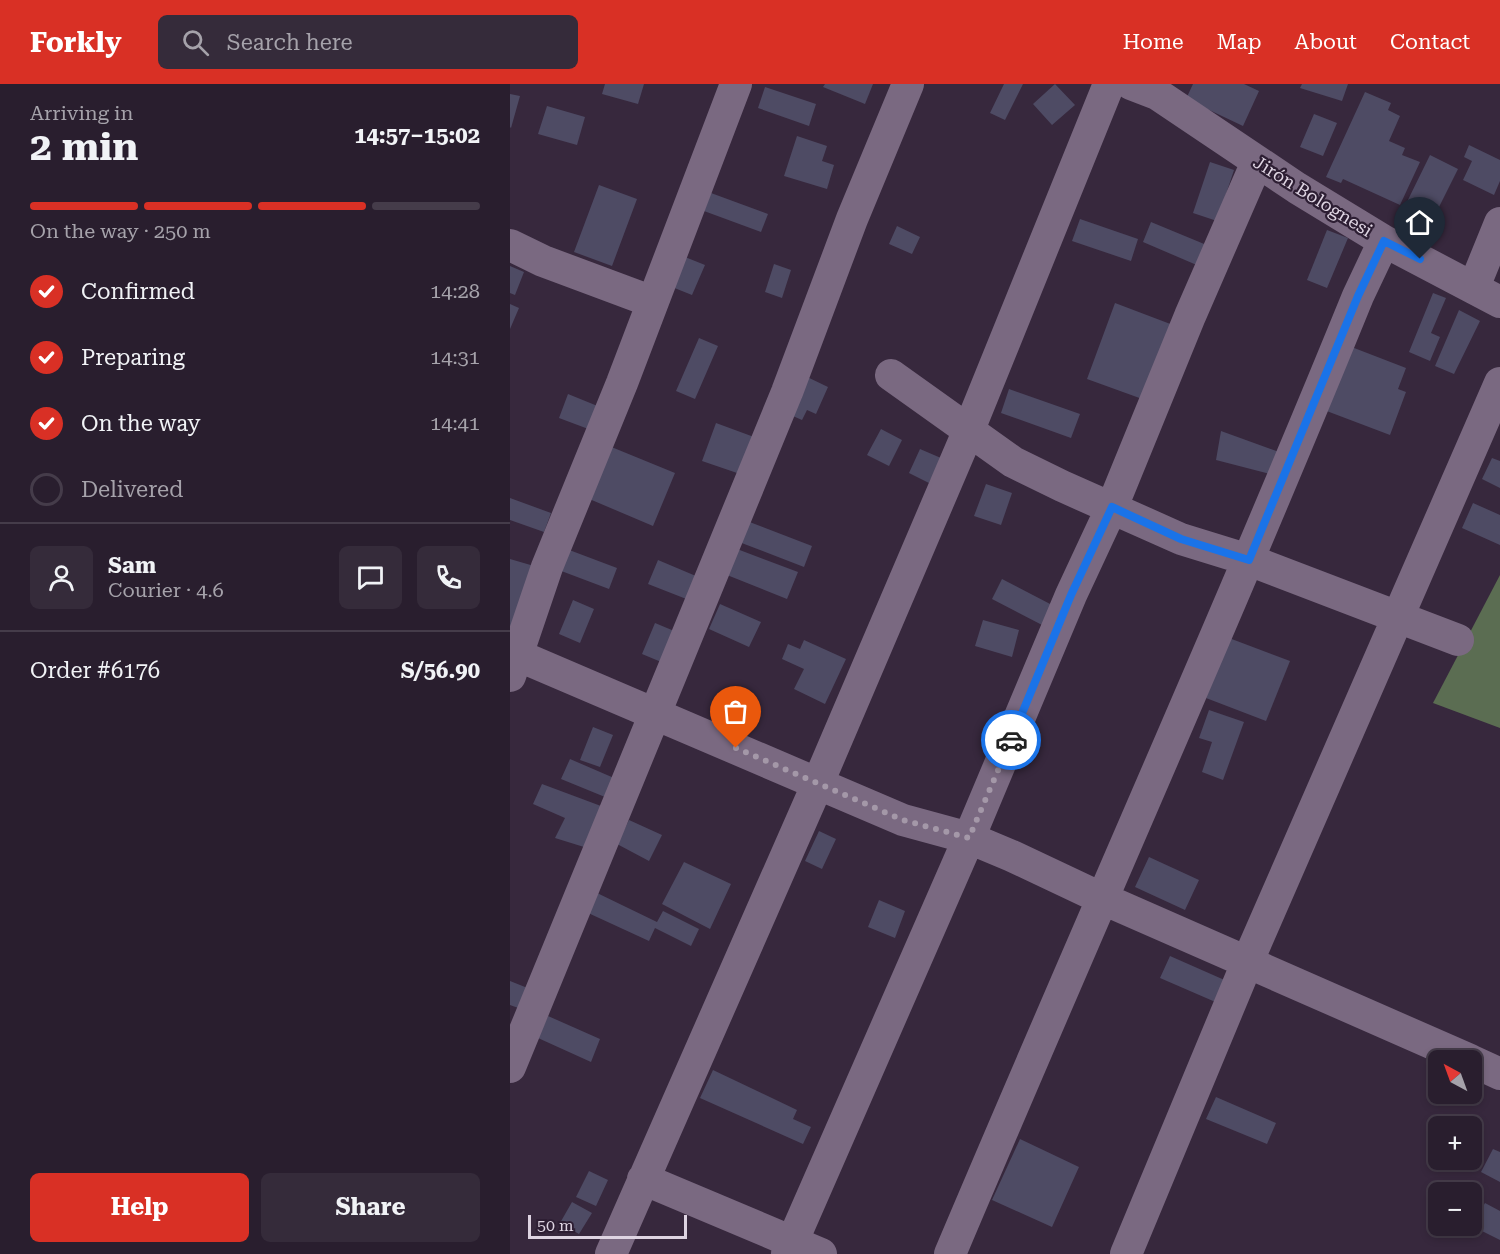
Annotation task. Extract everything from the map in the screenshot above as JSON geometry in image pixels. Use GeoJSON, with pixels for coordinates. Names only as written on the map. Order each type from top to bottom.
{"type":"FeatureCollection","features":[{"type":"Feature","properties":{"kind":"street"},"geometry":{"type":"LineString","coordinates":[[736,84],[653,302],[547,567],[513,661],[654,713],[903,820],[969,838],[1446,1050]]}},
{"type":"Feature","properties":{"kind":"street"},"geometry":{"type":"LineString","coordinates":[[510,1067],[787,392],[852,219],[908,84]]}},
{"type":"Feature","properties":{"kind":"street"},"geometry":{"type":"LineString","coordinates":[[611,1254],[818,783],[968,432],[1109,84]]}},
{"type":"Feature","properties":{"kind":"street","name":"Jirón Bolognesi"},"geometry":{"type":"LineString","coordinates":[[1150,87],[1257,162],[1384,241],[1487,295]]}},
{"type":"Feature","properties":{"kind":"street"},"geometry":{"type":"LineString","coordinates":[[790,1248],[969,838],[1071,595],[1112,507],[1190,316],[1257,162]]}},
{"type":"Feature","properties":{"kind":"street"},"geometry":{"type":"LineString","coordinates":[[1487,295],[1500,223]]}},
{"type":"Feature","properties":{"kind":"street"},"geometry":{"type":"LineString","coordinates":[[950,1254],[1101,898],[1210,655],[1358,296],[1384,241]]}},
{"type":"Feature","properties":{"kind":"street"},"geometry":{"type":"LineString","coordinates":[[510,245],[543,261],[653,302]]}},
{"type":"Feature","properties":{"kind":"street"},"geometry":{"type":"LineString","coordinates":[[891,375],[1013,462],[1062,486],[1181,539],[1249,560],[1458,640]]}},
{"type":"Feature","properties":{"kind":"street"},"geometry":{"type":"LineString","coordinates":[[1126,1254],[1247,963],[1500,383]]}},
{"type":"Feature","properties":{"kind":"street"},"geometry":{"type":"LineString","coordinates":[[1482,1066],[1500,1074]]}},
{"type":"Feature","properties":{"kind":"street"},"geometry":{"type":"LineString","coordinates":[[643,1179],[790,1248],[821,1254]]}},
{"type":"Feature","properties":{"kind":"green space"},"geometry":{"type":"Polygon","coordinates":[[[1500,575],[1500,728],[1433,703],[1500,575]]]}},
{"type":"Feature","properties":{"kind":"building"},"geometry":{"type":"Polygon","coordinates":[[[605,84],[644,84],[638,104],[602,94],[605,84]]]}},
{"type":"Feature","properties":{"kind":"building"},"geometry":{"type":"Polygon","coordinates":[[[825,84],[873,84],[865,104],[823,87],[825,84]]]}},
{"type":"Feature","properties":{"kind":"building"},"geometry":{"type":"Polygon","coordinates":[[[1004,84],[1023,84],[1005,120],[990,113],[1004,84]]]}},
{"type":"Feature","properties":{"kind":"building"},"geometry":{"type":"Polygon","coordinates":[[[1055,84],[1075,105],[1052,125],[1033,104],[1055,84]]]}},
{"type":"Feature","properties":{"kind":"building"},"geometry":{"type":"Polygon","coordinates":[[[1193,84],[1244,84],[1259,91],[1243,126],[1186,99],[1193,84]]]}},
{"type":"Feature","properties":{"kind":"building"},"geometry":{"type":"Polygon","coordinates":[[[1302,84],[1348,84],[1342,101],[1300,88],[1302,84]]]}},
{"type":"Feature","properties":{"kind":"building"},"geometry":{"type":"Polygon","coordinates":[[[765,87],[816,104],[809,126],[758,108],[765,87]]]}},
{"type":"Feature","properties":{"kind":"building"},"geometry":{"type":"Polygon","coordinates":[[[1365,92],[1391,103],[1388,110],[1400,116],[1389,141],[1405,148],[1402,155],[1420,162],[1400,205],[1343,179],[1341,183],[1326,177],[1365,92]]]}},
{"type":"Feature","properties":{"kind":"building"},"geometry":{"type":"Polygon","coordinates":[[[510,94],[520,96],[511,128],[510,127],[510,94]]]}},
{"type":"Feature","properties":{"kind":"building"},"geometry":{"type":"Polygon","coordinates":[[[547,106],[585,117],[577,145],[538,134],[547,106]]]}},
{"type":"Feature","properties":{"kind":"building"},"geometry":{"type":"Polygon","coordinates":[[[1314,114],[1337,123],[1323,156],[1300,147],[1314,114]]]}},
{"type":"Feature","properties":{"kind":"building"},"geometry":{"type":"Polygon","coordinates":[[[797,136],[827,146],[822,161],[834,165],[827,189],[784,176],[797,136]]]}},
{"type":"Feature","properties":{"kind":"building"},"geometry":{"type":"Polygon","coordinates":[[[1469,145],[1500,160],[1500,181],[1494,195],[1463,180],[1472,161],[1464,157],[1469,145]]]}},
{"type":"Feature","properties":{"kind":"building"},"geometry":{"type":"Polygon","coordinates":[[[1430,155],[1458,169],[1432,221],[1404,208],[1430,155]]]}},
{"type":"Feature","properties":{"kind":"building"},"geometry":{"type":"Polygon","coordinates":[[[1210,162],[1234,170],[1217,221],[1193,213],[1210,162]]]}},
{"type":"Feature","properties":{"kind":"building"},"geometry":{"type":"Polygon","coordinates":[[[599,185],[637,199],[612,266],[574,252],[599,185]]]}},
{"type":"Feature","properties":{"kind":"building"},"geometry":{"type":"Polygon","coordinates":[[[711,193],[768,214],[761,232],[704,211],[711,193]]]}},
{"type":"Feature","properties":{"kind":"building"},"geometry":{"type":"Polygon","coordinates":[[[1080,219],[1138,239],[1131,261],[1072,241],[1080,219]]]}},
{"type":"Feature","properties":{"kind":"building"},"geometry":{"type":"Polygon","coordinates":[[[1151,222],[1209,246],[1199,266],[1143,242],[1151,222]]]}},
{"type":"Feature","properties":{"kind":"building"},"geometry":{"type":"Polygon","coordinates":[[[897,226],[920,237],[912,254],[889,244],[897,226]]]}},
{"type":"Feature","properties":{"kind":"building"},"geometry":{"type":"Polygon","coordinates":[[[1327,230],[1348,238],[1327,288],[1307,280],[1327,230]]]}},
{"type":"Feature","properties":{"kind":"building"},"geometry":{"type":"Polygon","coordinates":[[[685,257],[705,265],[692,295],[672,287],[685,257]]]}},
{"type":"Feature","properties":{"kind":"building"},"geometry":{"type":"Polygon","coordinates":[[[774,264],[791,270],[782,298],[765,292],[774,264]]]}},
{"type":"Feature","properties":{"kind":"building"},"geometry":{"type":"Polygon","coordinates":[[[510,266],[524,272],[515,295],[510,293],[510,266]]]}},
{"type":"Feature","properties":{"kind":"building"},"geometry":{"type":"Polygon","coordinates":[[[1433,293],[1446,298],[1431,333],[1440,337],[1430,361],[1409,352],[1433,293]]]}},
{"type":"Feature","properties":{"kind":"building"},"geometry":{"type":"Polygon","coordinates":[[[1115,303],[1173,325],[1145,400],[1087,379],[1115,303]]]}},
{"type":"Feature","properties":{"kind":"building"},"geometry":{"type":"Polygon","coordinates":[[[510,304],[519,308],[510,329],[510,304]]]}},
{"type":"Feature","properties":{"kind":"building"},"geometry":{"type":"Polygon","coordinates":[[[1459,310],[1480,321],[1454,374],[1435,366],[1459,310]]]}},
{"type":"Feature","properties":{"kind":"building"},"geometry":{"type":"Polygon","coordinates":[[[699,338],[718,346],[695,399],[676,391],[699,338]]]}},
{"type":"Feature","properties":{"kind":"building"},"geometry":{"type":"Polygon","coordinates":[[[1349,346],[1406,368],[1398,389],[1406,392],[1390,435],[1324,410],[1349,346]]]}},
{"type":"Feature","properties":{"kind":"building"},"geometry":{"type":"Polygon","coordinates":[[[803,375],[828,387],[816,414],[807,410],[802,420],[786,413],[803,375]]]}},
{"type":"Feature","properties":{"kind":"building"},"geometry":{"type":"Polygon","coordinates":[[[1009,389],[1080,414],[1071,438],[1001,413],[1009,389]]]}},
{"type":"Feature","properties":{"kind":"building"},"geometry":{"type":"Polygon","coordinates":[[[568,394],[600,407],[591,430],[559,418],[568,394]]]}},
{"type":"Feature","properties":{"kind":"building"},"geometry":{"type":"Polygon","coordinates":[[[716,423],[754,437],[740,474],[702,461],[716,423]]]}},
{"type":"Feature","properties":{"kind":"building"},"geometry":{"type":"Polygon","coordinates":[[[881,429],[902,440],[889,466],[867,455],[881,429]]]}},
{"type":"Feature","properties":{"kind":"building"},"geometry":{"type":"Polygon","coordinates":[[[1221,431],[1282,453],[1274,475],[1216,460],[1221,431]]]}},
{"type":"Feature","properties":{"kind":"building"},"geometry":{"type":"Polygon","coordinates":[[[609,446],[675,473],[653,526],[587,498],[609,446]]]}},
{"type":"Feature","properties":{"kind":"building"},"geometry":{"type":"Polygon","coordinates":[[[920,449],[941,458],[929,483],[909,473],[920,449]]]}},
{"type":"Feature","properties":{"kind":"building"},"geometry":{"type":"Polygon","coordinates":[[[1492,458],[1500,461],[1500,488],[1482,479],[1492,458]]]}},
{"type":"Feature","properties":{"kind":"building"},"geometry":{"type":"Polygon","coordinates":[[[986,484],[1012,493],[1001,525],[974,516],[986,484]]]}},
{"type":"Feature","properties":{"kind":"building"},"geometry":{"type":"Polygon","coordinates":[[[510,498],[551,513],[544,532],[510,520],[510,498]]]}},
{"type":"Feature","properties":{"kind":"building"},"geometry":{"type":"Polygon","coordinates":[[[1473,503],[1500,515],[1500,545],[1462,528],[1473,503]]]}},
{"type":"Feature","properties":{"kind":"building"},"geometry":{"type":"Polygon","coordinates":[[[747,521],[812,546],[804,567],[739,542],[747,521]]]}},
{"type":"Feature","properties":{"kind":"building"},"geometry":{"type":"Polygon","coordinates":[[[564,548],[617,568],[609,589],[556,569],[564,548]]]}},
{"type":"Feature","properties":{"kind":"building"},"geometry":{"type":"Polygon","coordinates":[[[737,549],[798,572],[787,599],[727,575],[737,549]]]}},
{"type":"Feature","properties":{"kind":"building"},"geometry":{"type":"Polygon","coordinates":[[[510,559],[534,566],[510,634],[510,559]]]}},
{"type":"Feature","properties":{"kind":"building"},"geometry":{"type":"Polygon","coordinates":[[[658,560],[703,579],[694,602],[648,584],[658,560]]]}},
{"type":"Feature","properties":{"kind":"building"},"geometry":{"type":"Polygon","coordinates":[[[1002,579],[1054,606],[1044,626],[992,599],[1002,579]]]}},
{"type":"Feature","properties":{"kind":"building"},"geometry":{"type":"Polygon","coordinates":[[[573,600],[594,609],[580,643],[559,634],[573,600]]]}},
{"type":"Feature","properties":{"kind":"building"},"geometry":{"type":"Polygon","coordinates":[[[720,604],[761,622],[749,647],[709,629],[720,604]]]}},
{"type":"Feature","properties":{"kind":"building"},"geometry":{"type":"Polygon","coordinates":[[[983,620],[1019,630],[1012,657],[975,646],[983,620]]]}},
{"type":"Feature","properties":{"kind":"building"},"geometry":{"type":"Polygon","coordinates":[[[655,623],[679,633],[666,664],[642,654],[655,623]]]}},
{"type":"Feature","properties":{"kind":"building"},"geometry":{"type":"Polygon","coordinates":[[[1229,638],[1290,661],[1266,721],[1206,698],[1229,638]]]}},
{"type":"Feature","properties":{"kind":"building"},"geometry":{"type":"Polygon","coordinates":[[[804,640],[846,659],[825,704],[794,689],[804,669],[782,659],[788,644],[800,649],[804,640]]]}},
{"type":"Feature","properties":{"kind":"building"},"geometry":{"type":"Polygon","coordinates":[[[1209,710],[1244,722],[1223,780],[1202,772],[1212,742],[1199,738],[1209,710]]]}},
{"type":"Feature","properties":{"kind":"building"},"geometry":{"type":"Polygon","coordinates":[[[593,727],[613,735],[600,767],[580,760],[593,727]]]}},
{"type":"Feature","properties":{"kind":"building"},"geometry":{"type":"Polygon","coordinates":[[[570,759],[614,778],[605,797],[561,779],[570,759]]]}},
{"type":"Feature","properties":{"kind":"building"},"geometry":{"type":"Polygon","coordinates":[[[542,784],[601,806],[584,847],[555,838],[565,818],[533,804],[542,784]]]}},
{"type":"Feature","properties":{"kind":"building"},"geometry":{"type":"Polygon","coordinates":[[[629,820],[662,835],[649,861],[617,844],[629,820]]]}},
{"type":"Feature","properties":{"kind":"building"},"geometry":{"type":"Polygon","coordinates":[[[819,831],[836,839],[822,869],[805,861],[819,831]]]}},
{"type":"Feature","properties":{"kind":"building"},"geometry":{"type":"Polygon","coordinates":[[[1149,857],[1199,880],[1185,910],[1135,887],[1149,857]]]}},
{"type":"Feature","properties":{"kind":"building"},"geometry":{"type":"Polygon","coordinates":[[[684,862],[731,884],[710,929],[662,904],[684,862]]]}},
{"type":"Feature","properties":{"kind":"building"},"geometry":{"type":"Polygon","coordinates":[[[595,892],[657,922],[663,911],[699,929],[691,946],[655,928],[649,941],[586,912],[595,892]]]}},
{"type":"Feature","properties":{"kind":"building"},"geometry":{"type":"Polygon","coordinates":[[[879,900],[905,911],[895,938],[868,927],[879,900]]]}},
{"type":"Feature","properties":{"kind":"building"},"geometry":{"type":"Polygon","coordinates":[[[1170,956],[1229,982],[1220,1004],[1160,978],[1170,956]]]}},
{"type":"Feature","properties":{"kind":"building"},"geometry":{"type":"Polygon","coordinates":[[[510,981],[530,989],[521,1009],[510,1005],[510,981]]]}},
{"type":"Feature","properties":{"kind":"building"},"geometry":{"type":"Polygon","coordinates":[[[548,1016],[600,1039],[591,1062],[538,1038],[548,1016]]]}},
{"type":"Feature","properties":{"kind":"building"},"geometry":{"type":"Polygon","coordinates":[[[713,1070],[797,1110],[793,1119],[811,1127],[803,1144],[700,1098],[713,1070]]]}},
{"type":"Feature","properties":{"kind":"building"},"geometry":{"type":"Polygon","coordinates":[[[1216,1097],[1276,1123],[1267,1144],[1206,1119],[1216,1097]]]}},
{"type":"Feature","properties":{"kind":"building"},"geometry":{"type":"Polygon","coordinates":[[[1020,1139],[1079,1167],[1052,1227],[992,1200],[1020,1139]]]}},
{"type":"Feature","properties":{"kind":"building"},"geometry":{"type":"Polygon","coordinates":[[[1493,1149],[1500,1152],[1500,1182],[1481,1172],[1493,1149]]]}},
{"type":"Feature","properties":{"kind":"building"},"geometry":{"type":"Polygon","coordinates":[[[589,1171],[608,1180],[596,1206],[576,1197],[589,1171]]]}},
{"type":"Feature","properties":{"kind":"building"},"geometry":{"type":"Polygon","coordinates":[[[572,1202],[592,1213],[579,1234],[560,1223],[572,1202]]]}},
{"type":"Feature","properties":{"kind":"building"},"geometry":{"type":"Polygon","coordinates":[[[1485,1203],[1500,1211],[1500,1240],[1482,1231],[1482,1208],[1485,1203]]]}},
{"type":"Feature","properties":{"kind":"way so far"},"geometry":{"type":"LineString","coordinates":[[736,748],[903,820],[969,838],[1011,740]]}},
{"type":"Feature","properties":{"kind":"route"},"geometry":{"type":"LineString","coordinates":[[1011,740],[1071,595],[1112,507],[1181,539],[1249,560],[1358,296],[1384,241],[1420,259]]}}]}
